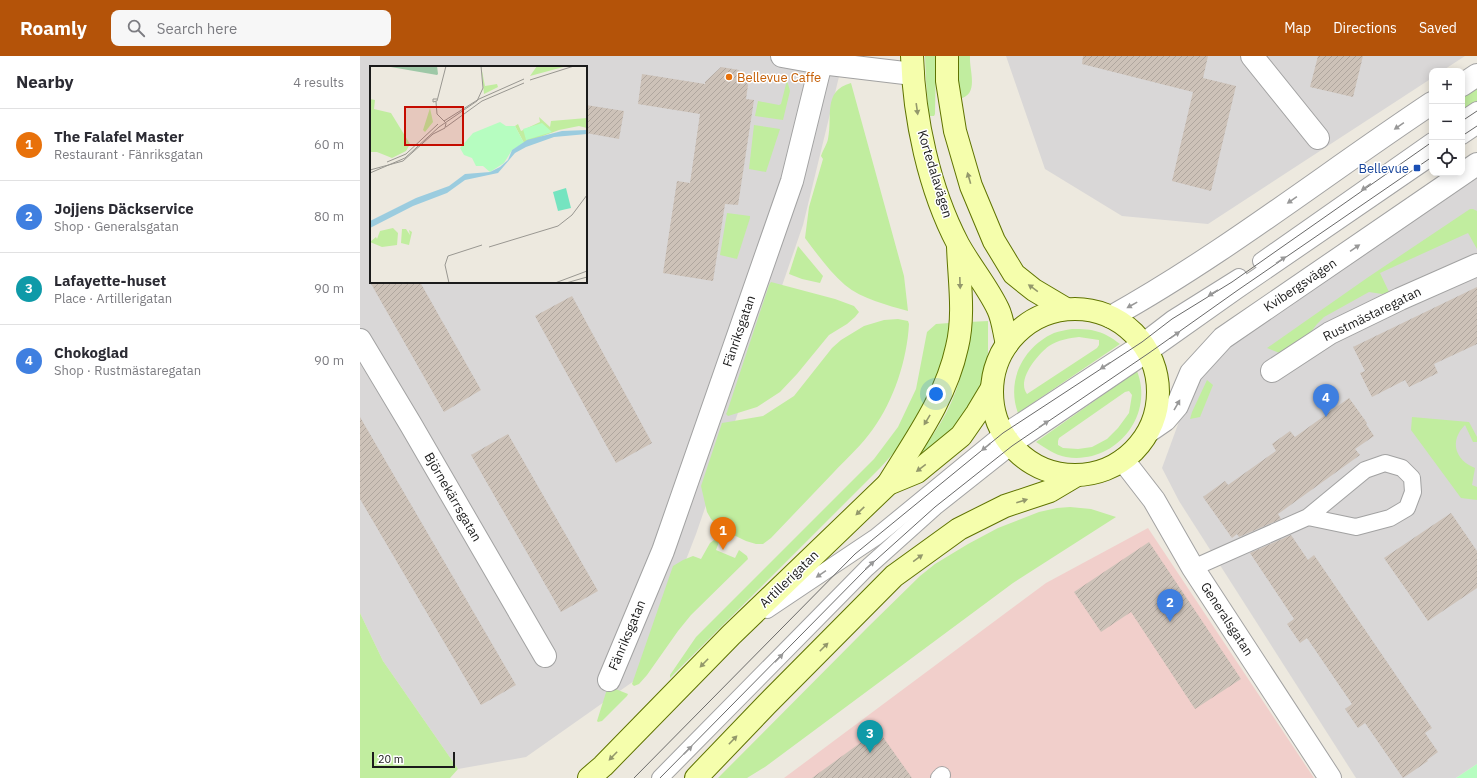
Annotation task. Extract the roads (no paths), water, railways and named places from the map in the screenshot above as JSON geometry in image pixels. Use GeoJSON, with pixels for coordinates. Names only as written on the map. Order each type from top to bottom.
{"type":"FeatureCollection","features":[{"type":"Feature","properties":{"kind":"main road"},"geometry":{"type":"LineString","coordinates":[[947,56],[947,81],[955,131],[971,186],[994,240],[1014,274],[1034,290],[1066,309]]}},
{"type":"Feature","properties":{"kind":"main road","name":"Kortedalavägen"},"geometry":{"type":"LineString","coordinates":[[912,65],[921,140],[939,200],[958,244],[998,310],[1007,344]]}},
{"type":"Feature","properties":{"kind":"main road","name":"Kortedalavägen"},"geometry":{"type":"LineString","coordinates":[[888,484],[930,416],[946,384],[958,347],[961,314],[958,244]]}},
{"type":"Feature","properties":{"kind":"main road","name":"Artillerigatan"},"geometry":{"type":"LineString","coordinates":[[1066,309],[1093,311],[1111,317],[1127,327],[1146,348],[1157,375],[1158,398],[1154,420],[1149,431],[1142,442],[1123,460],[1101,471],[1077,475],[1059,473],[1041,468],[1025,458],[1007,439],[995,414],[992,388],[996,365],[1007,344],[1018,331],[1032,320],[1048,313],[1066,309]]}},
{"type":"Feature","properties":{"kind":"main road","name":"Artillerigatan"},"geometry":{"type":"LineString","coordinates":[[589,778],[603,766],[731,635],[888,484],[917,472],[961,436],[992,388]]}},
{"type":"Feature","properties":{"kind":"main road","name":"Artillerigatan"},"geometry":{"type":"LineString","coordinates":[[696,778],[894,576],[959,529],[1005,506],[1050,491],[1077,475]]}},
{"type":"Feature","properties":{"kind":"street"},"geometry":{"type":"LineString","coordinates":[[782,56],[821,63],[912,65]]}},
{"type":"Feature","properties":{"kind":"street"},"geometry":{"type":"LineString","coordinates":[[1252,56],[1318,138]]}},
{"type":"Feature","properties":{"kind":"street","name":"Fänriksgatan"},"geometry":{"type":"LineString","coordinates":[[609,680],[663,551],[792,181],[821,63]]}},
{"type":"Feature","properties":{"kind":"street"},"geometry":{"type":"LineString","coordinates":[[1465,82],[1477,75]]}},
{"type":"Feature","properties":{"kind":"street"},"geometry":{"type":"LineString","coordinates":[[1111,317],[1154,293],[1231,243],[1431,104]]}},
{"type":"Feature","properties":{"kind":"street","name":"Kvibergsvägen"},"geometry":{"type":"LineString","coordinates":[[1149,431],[1165,420],[1177,406],[1191,373],[1223,338],[1476,166]]}},
{"type":"Feature","properties":{"kind":"street","name":"Rustmästaregatan"},"geometry":{"type":"LineString","coordinates":[[1272,372],[1330,333],[1400,299],[1477,265]]}},
{"type":"Feature","properties":{"kind":"street","name":"Björnekärrsgatan"},"geometry":{"type":"LineString","coordinates":[[360,340],[412,425],[545,656]]}},
{"type":"Feature","properties":{"kind":"street","name":"Generalsgatan"},"geometry":{"type":"LineString","coordinates":[[1123,460],[1154,500],[1193,568],[1330,778]]}},
{"type":"Feature","properties":{"kind":"lane"},"geometry":{"type":"LineString","coordinates":[[1465,118],[1477,110]]}},
{"type":"Feature","properties":{"kind":"lane"},"geometry":{"type":"LineString","coordinates":[[1465,134],[1477,126]]}},
{"type":"Feature","properties":{"kind":"lane"},"geometry":{"type":"LineString","coordinates":[[1146,348],[1172,319],[1232,282],[1429,143]]}},
{"type":"Feature","properties":{"kind":"lane"},"geometry":{"type":"LineString","coordinates":[[731,635],[876,537],[1007,439],[1238,290],[1429,159]]}},
{"type":"Feature","properties":{"kind":"lane"},"geometry":{"type":"LineString","coordinates":[[660,778],[867,568],[936,507],[1007,439]]}},
{"type":"Feature","properties":{"kind":"lane"},"geometry":{"type":"LineString","coordinates":[[1193,568],[1308,517],[1365,470],[1385,463],[1402,468],[1412,478],[1413,492],[1407,508],[1390,518],[1356,527],[1308,517]]}},
{"type":"Feature","properties":{"kind":"tram line"},"geometry":{"type":"LineString","coordinates":[[1465,119],[1477,111]]}},
{"type":"Feature","properties":{"kind":"tram line"},"geometry":{"type":"LineString","coordinates":[[1465,134],[1477,126]]}},
{"type":"Feature","properties":{"kind":"tram line"},"geometry":{"type":"LineString","coordinates":[[634,778],[855,554],[1003,433],[1142,342],[1172,319],[1232,282],[1429,144]]}},
{"type":"Feature","properties":{"kind":"tram line"},"geometry":{"type":"LineString","coordinates":[[660,778],[867,568],[935,507],[1012,446],[1429,159]]}},
{"type":"Feature","properties":{"kind":"place","name":"Bellevue Caffe"},"geometry":{"type":"Point","coordinates":[729,77]}},
{"type":"Feature","properties":{"kind":"place","name":"Bellevue"},"geometry":{"type":"Point","coordinates":[1417,168]}},
{"type":"Feature","properties":{"kind":"place","name":"Chokoglad"},"geometry":{"type":"Point","coordinates":[1326,417]}},
{"type":"Feature","properties":{"kind":"place","name":"The Falafel Master"},"geometry":{"type":"Point","coordinates":[723,550]}},
{"type":"Feature","properties":{"kind":"place","name":"Jojjens Däckservice"},"geometry":{"type":"Point","coordinates":[1170,622]}},
{"type":"Feature","properties":{"kind":"place","name":"Lafayette-huset"},"geometry":{"type":"Point","coordinates":[870,753]}}]}
